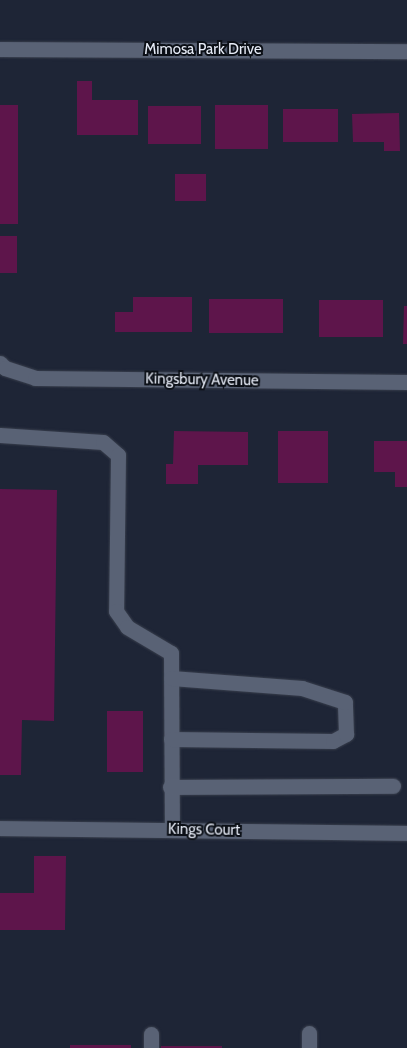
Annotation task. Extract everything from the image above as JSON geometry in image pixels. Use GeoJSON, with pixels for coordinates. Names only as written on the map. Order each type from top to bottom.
{"type":"FeatureCollection","features":[{"type":"Feature","properties":{"kind":"street","name":"Mimosa Park Drive"},"geometry":{"type":"LineString","coordinates":[[0,49],[407,52]]}},
{"type":"Feature","properties":{"kind":"street","name":"Kingsbury Avenue"},"geometry":{"type":"LineString","coordinates":[[0,363],[5,368],[35,378],[407,382]]}},
{"type":"Feature","properties":{"kind":"street"},"geometry":{"type":"LineString","coordinates":[[0,436],[104,442],[118,456],[116,610],[127,627],[171,652],[170,787],[172,829]]}},
{"type":"Feature","properties":{"kind":"street"},"geometry":{"type":"LineString","coordinates":[[171,678],[302,688],[345,702],[346,734],[333,740],[171,739]]}},
{"type":"Feature","properties":{"kind":"street"},"geometry":{"type":"LineString","coordinates":[[170,787],[393,786]]}},
{"type":"Feature","properties":{"kind":"street","name":"Kings Court"},"geometry":{"type":"LineString","coordinates":[[0,828],[407,833]]}},
{"type":"Feature","properties":{"kind":"building"},"geometry":{"type":"Polygon","coordinates":[[[77,81],[92,81],[92,100],[138,100],[138,135],[77,135],[77,81]]]}},
{"type":"Feature","properties":{"kind":"building"},"geometry":{"type":"Polygon","coordinates":[[[0,105],[18,105],[18,224],[0,224],[0,105]]]}},
{"type":"Feature","properties":{"kind":"building"},"geometry":{"type":"Polygon","coordinates":[[[215,105],[268,105],[268,149],[215,149],[215,105]]]}},
{"type":"Feature","properties":{"kind":"building"},"geometry":{"type":"Polygon","coordinates":[[[148,106],[201,106],[201,144],[148,144],[148,106]]]}},
{"type":"Feature","properties":{"kind":"building"},"geometry":{"type":"Polygon","coordinates":[[[283,109],[338,109],[338,142],[283,142],[283,109]]]}},
{"type":"Feature","properties":{"kind":"building"},"geometry":{"type":"Polygon","coordinates":[[[399,113],[400,151],[384,151],[384,142],[353,142],[352,114],[399,113]]]}},
{"type":"Feature","properties":{"kind":"building"},"geometry":{"type":"Polygon","coordinates":[[[175,174],[206,174],[206,201],[175,201],[175,174]]]}},
{"type":"Feature","properties":{"kind":"building"},"geometry":{"type":"Polygon","coordinates":[[[0,236],[17,236],[17,273],[0,273],[0,236]]]}},
{"type":"Feature","properties":{"kind":"building"},"geometry":{"type":"Polygon","coordinates":[[[133,297],[192,297],[192,332],[115,332],[115,312],[133,312],[133,297]]]}},
{"type":"Feature","properties":{"kind":"building"},"geometry":{"type":"Polygon","coordinates":[[[209,299],[283,299],[283,333],[209,333],[209,299]]]}},
{"type":"Feature","properties":{"kind":"building"},"geometry":{"type":"Polygon","coordinates":[[[319,300],[383,300],[383,337],[319,337],[319,300]]]}},
{"type":"Feature","properties":{"kind":"building"},"geometry":{"type":"Polygon","coordinates":[[[404,306],[407,306],[407,344],[403,344],[404,306]]]}},
{"type":"Feature","properties":{"kind":"building"},"geometry":{"type":"Polygon","coordinates":[[[174,431],[248,432],[248,465],[198,465],[198,484],[166,484],[166,464],[173,464],[174,431]]]}},
{"type":"Feature","properties":{"kind":"building"},"geometry":{"type":"Polygon","coordinates":[[[278,431],[328,431],[328,483],[278,483],[278,431]]]}},
{"type":"Feature","properties":{"kind":"building"},"geometry":{"type":"Polygon","coordinates":[[[374,441],[407,441],[407,487],[395,487],[395,472],[374,472],[374,441]]]}},
{"type":"Feature","properties":{"kind":"building"},"geometry":{"type":"Polygon","coordinates":[[[0,489],[57,490],[54,721],[22,720],[21,775],[0,775],[0,489]]]}},
{"type":"Feature","properties":{"kind":"building"},"geometry":{"type":"Polygon","coordinates":[[[107,711],[143,711],[143,772],[107,772],[107,711]]]}},
{"type":"Feature","properties":{"kind":"building"},"geometry":{"type":"Polygon","coordinates":[[[34,856],[66,856],[65,930],[0,930],[0,893],[34,893],[34,856]]]}},
{"type":"Feature","properties":{"kind":"building"},"geometry":{"type":"Polygon","coordinates":[[[70,1045],[131,1045],[131,1048],[70,1048],[70,1045]]]}},
{"type":"Feature","properties":{"kind":"building"},"geometry":{"type":"Polygon","coordinates":[[[161,1046],[222,1046],[222,1048],[161,1048],[161,1046]]]}}]}
